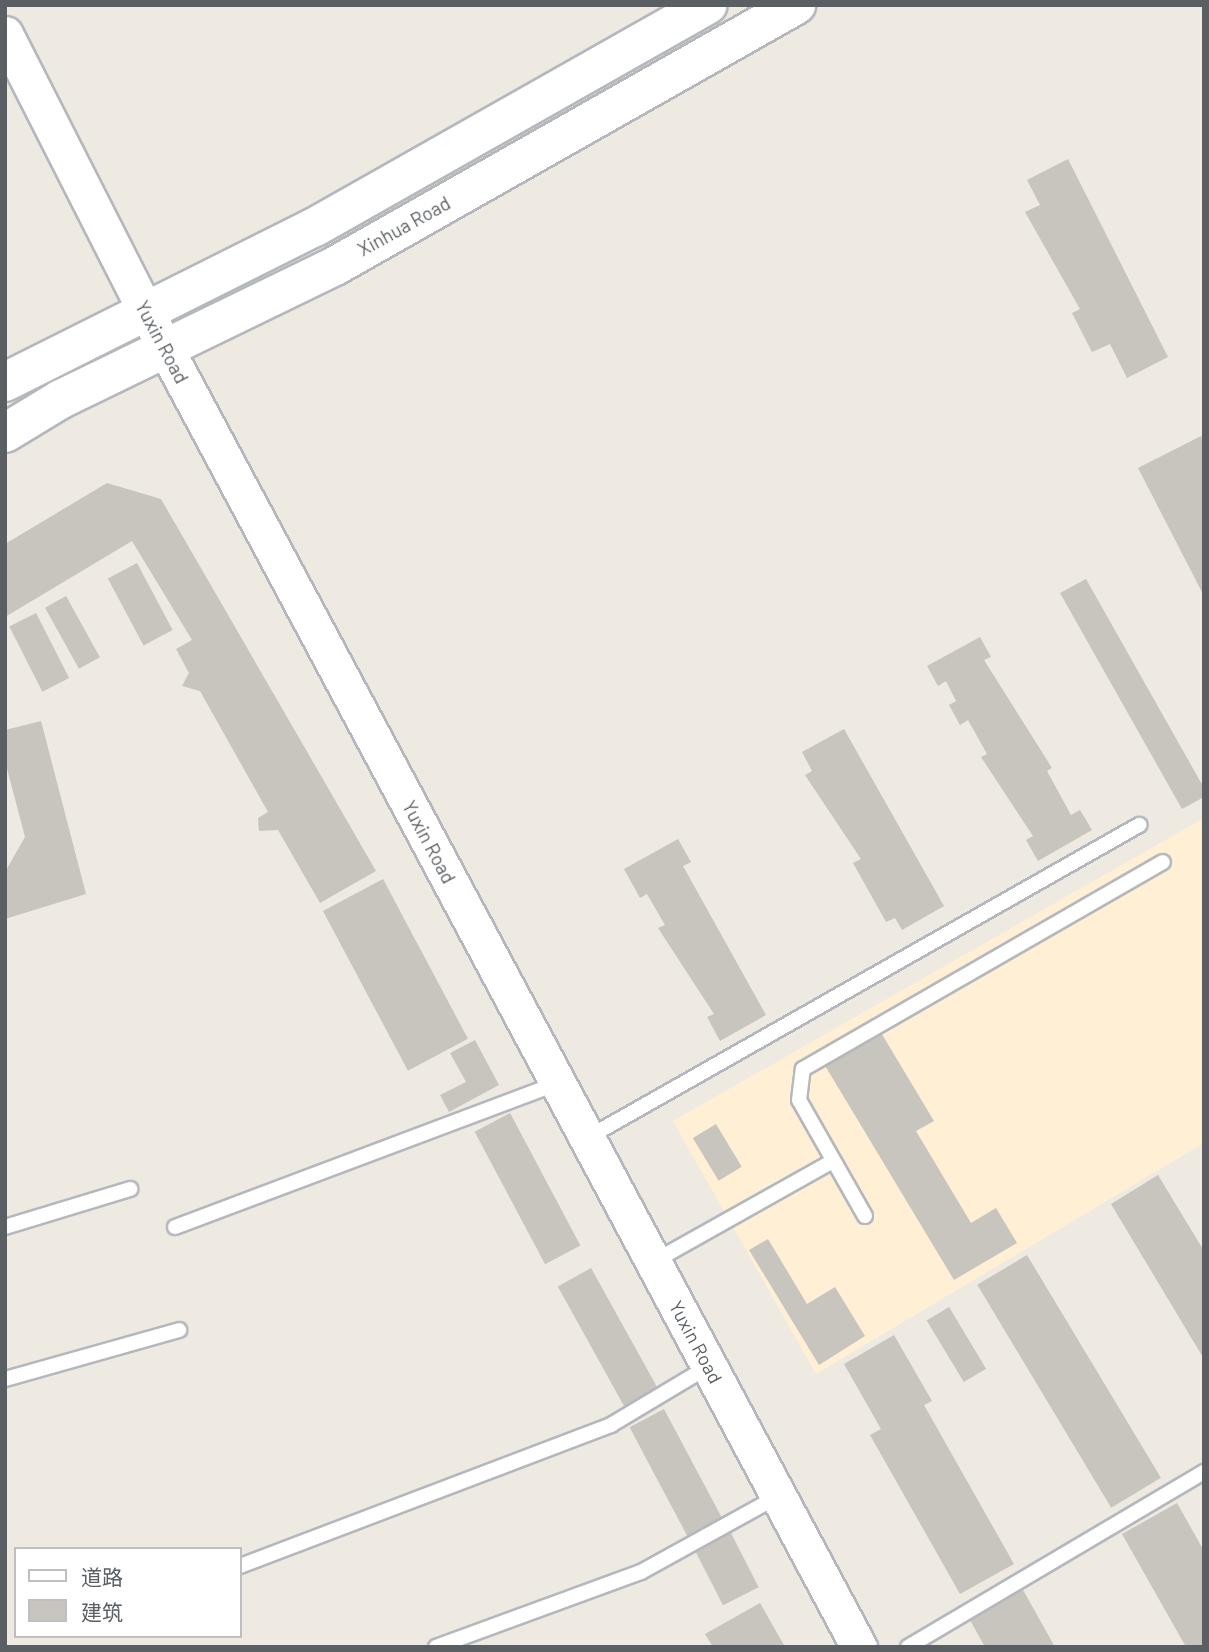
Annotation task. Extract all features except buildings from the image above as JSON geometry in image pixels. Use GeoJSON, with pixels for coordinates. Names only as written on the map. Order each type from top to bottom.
{"type":"FeatureCollection","features":[{"type":"Feature","properties":{"kind":"main road"},"geometry":{"type":"LineString","coordinates":[[5,382],[315,227],[708,5]]}},
{"type":"Feature","properties":{"kind":"main road","name":"Xinhua Road"},"geometry":{"type":"LineString","coordinates":[[5,433],[165,348],[335,265],[796,5]]}},
{"type":"Feature","properties":{"kind":"street","name":"Yuxin Road"},"geometry":{"type":"LineString","coordinates":[[5,34],[165,348],[859,1647]]}},
{"type":"Feature","properties":{"kind":"lane"},"geometry":{"type":"LineString","coordinates":[[587,1138],[1139,825]]}},
{"type":"Feature","properties":{"kind":"lane"},"geometry":{"type":"LineString","coordinates":[[865,1216],[799,1100],[803,1069],[812,1060],[1163,862]]}},
{"type":"Feature","properties":{"kind":"lane"},"geometry":{"type":"LineString","coordinates":[[175,1227],[558,1083]]}},
{"type":"Feature","properties":{"kind":"lane"},"geometry":{"type":"LineString","coordinates":[[653,1262],[833,1161]]}},
{"type":"Feature","properties":{"kind":"lane"},"geometry":{"type":"LineString","coordinates":[[5,1227],[130,1189]]}},
{"type":"Feature","properties":{"kind":"lane"},"geometry":{"type":"LineString","coordinates":[[5,1379],[179,1330]]}},
{"type":"Feature","properties":{"kind":"lane"},"geometry":{"type":"LineString","coordinates":[[242,1565],[611,1424],[709,1366]]}},
{"type":"Feature","properties":{"kind":"lane"},"geometry":{"type":"LineString","coordinates":[[908,1647],[1204,1472]]}},
{"type":"Feature","properties":{"kind":"lane"},"geometry":{"type":"LineString","coordinates":[[436,1647],[641,1572],[778,1496]]}},
{"type":"Feature","properties":{"kind":"shaded area"},"geometry":{"type":"Polygon","coordinates":[[[1204,818],[1204,1143],[816,1374],[673,1121],[1204,818]]]}}]}
